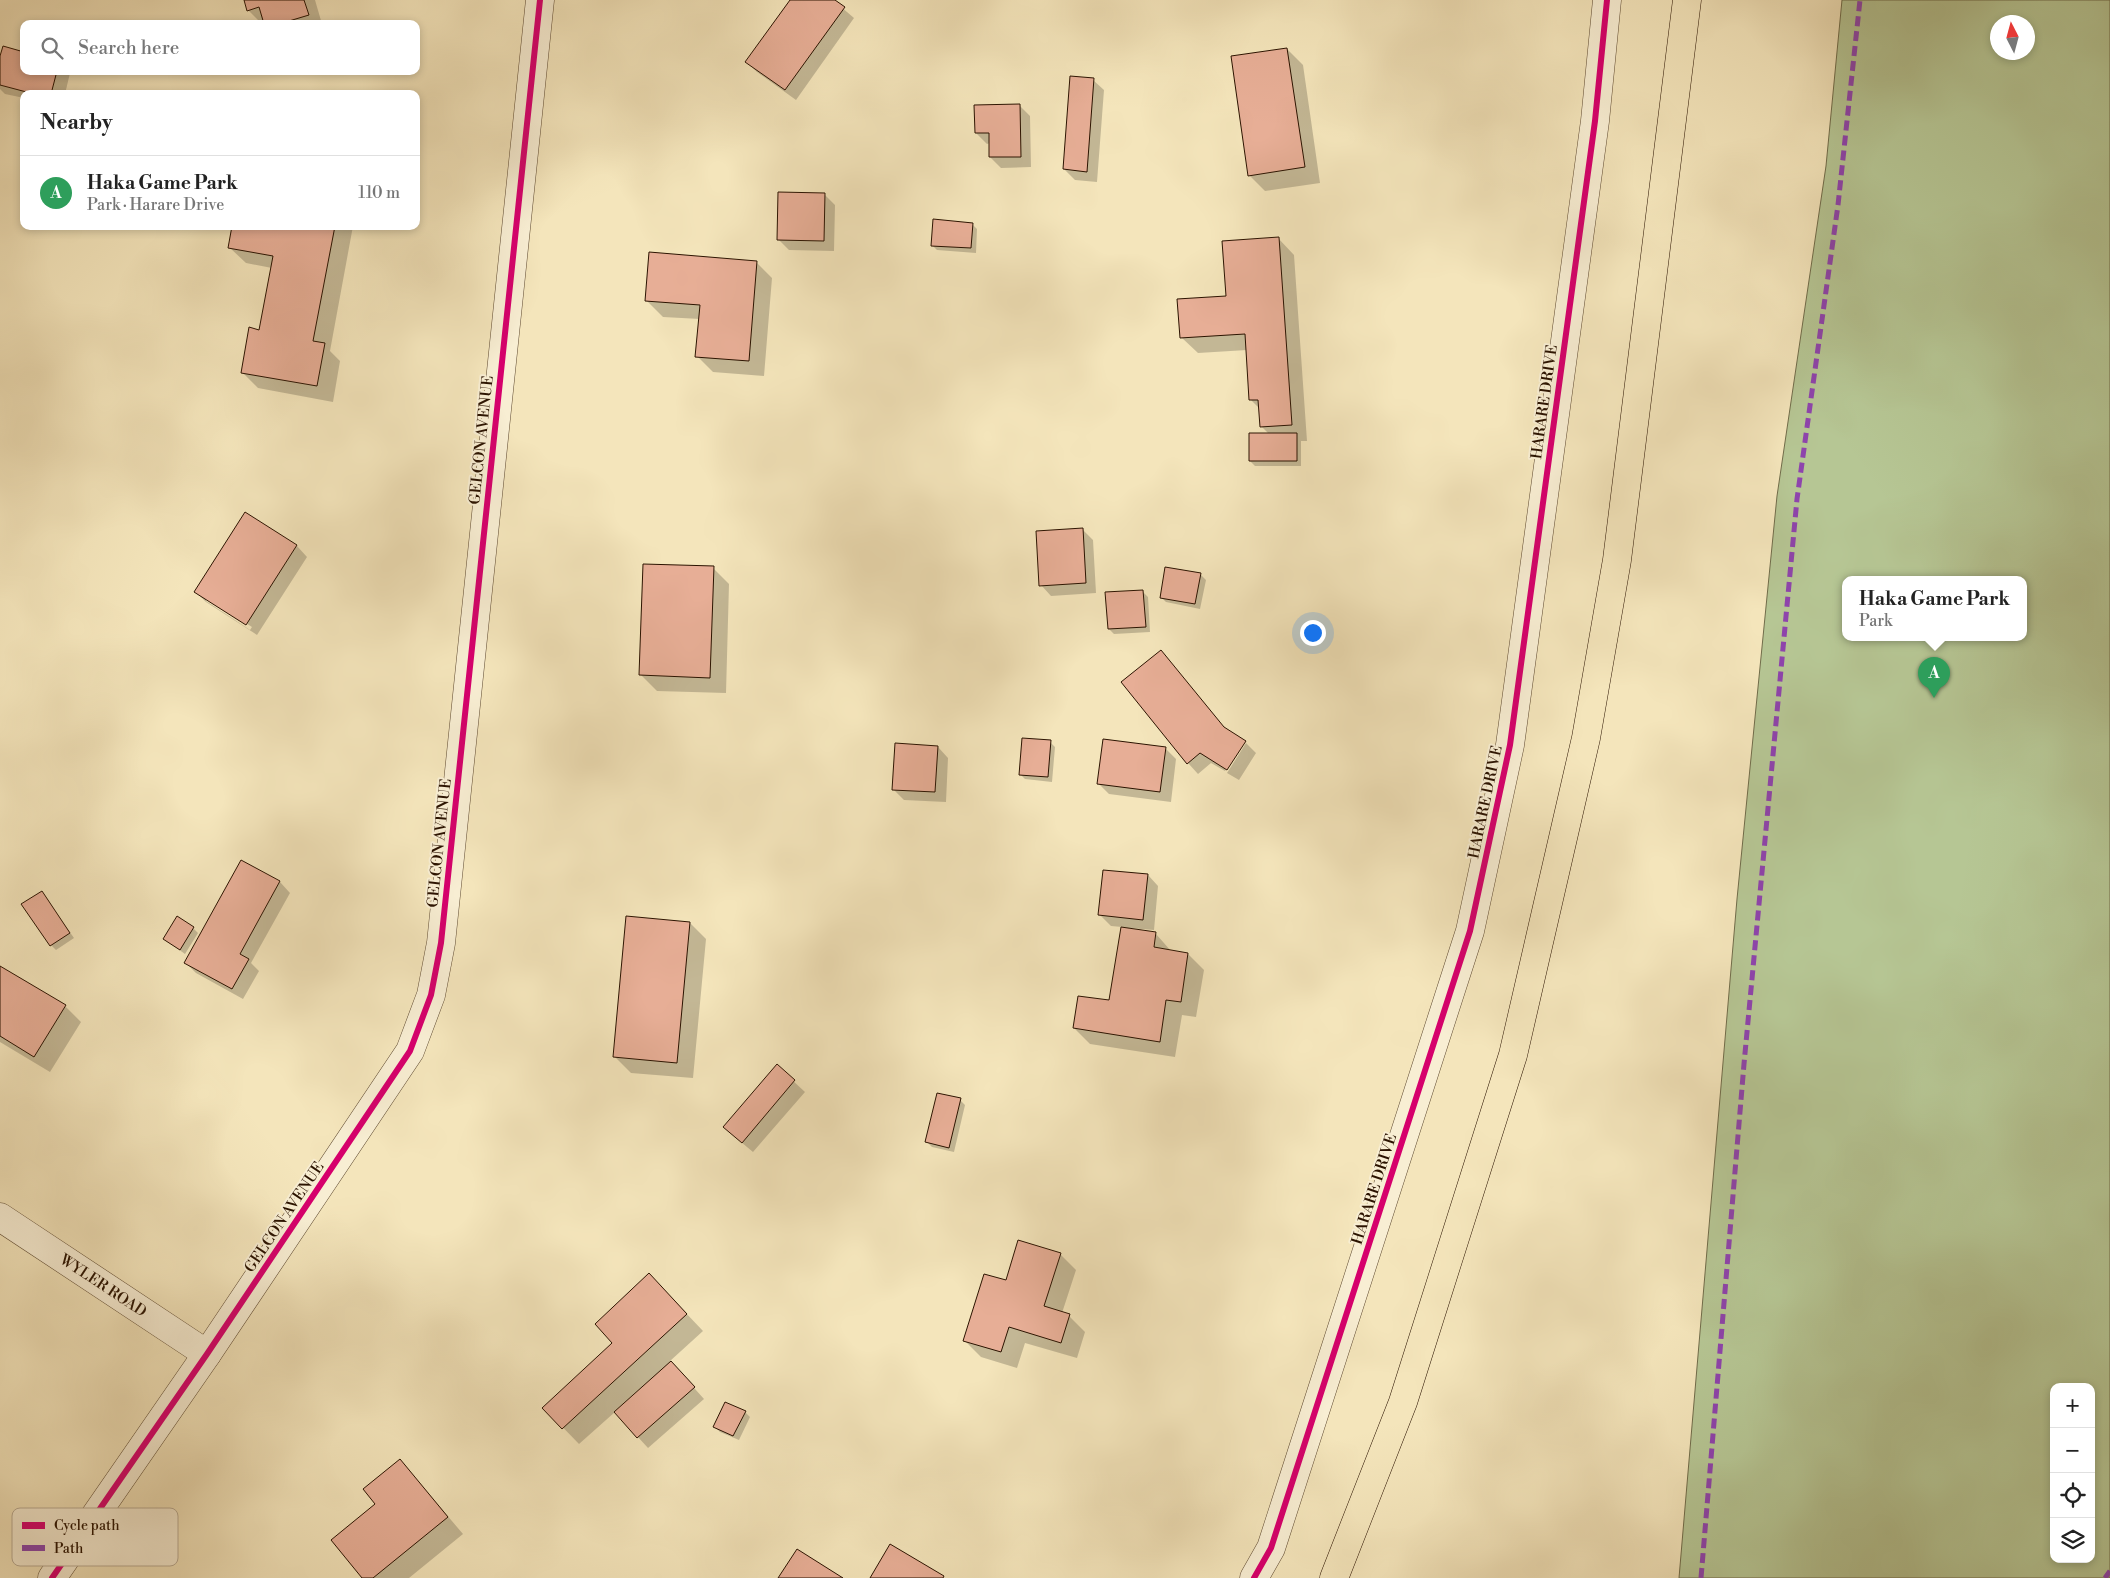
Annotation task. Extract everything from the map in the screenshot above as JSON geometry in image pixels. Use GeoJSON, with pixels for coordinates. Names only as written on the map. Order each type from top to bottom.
{"type":"FeatureCollection","features":[{"type":"Feature","properties":{"kind":"main road"},"geometry":{"type":"LineString","coordinates":[[1334,1578],[1403,1402],[1513,1055],[1586,738],[1617,560],[1687,0]]}},
{"type":"Feature","properties":{"kind":"street","name":"GELCON AVENUE"},"geometry":{"type":"LineString","coordinates":[[100,1508],[207,1354],[410,1051],[430,995],[442,933],[540,0]]}},
{"type":"Feature","properties":{"kind":"street","name":"HARARE DRIVE"},"geometry":{"type":"LineString","coordinates":[[1254,1578],[1271,1548],[1470,931],[1510,745],[1595,121],[1607,0]]}},
{"type":"Feature","properties":{"kind":"street","name":"WYLER ROAD"},"geometry":{"type":"LineString","coordinates":[[0,1217],[207,1354]]}},
{"type":"Feature","properties":{"kind":"street","name":"GELCON AVENUE"},"geometry":{"type":"LineString","coordinates":[[52,1578],[60,1566]]}},
{"type":"Feature","properties":{"kind":"green space"},"geometry":{"type":"Polygon","coordinates":[[[1842,0],[2110,0],[2110,1578],[1679,1578],[1737,899],[1777,496],[1826,166],[1842,0]]]}},
{"type":"Feature","properties":{"kind":"building"},"geometry":{"type":"Polygon","coordinates":[[[244,0],[304,0],[309,15],[292,20],[263,20],[259,7],[247,11],[244,0]]]}},
{"type":"Feature","properties":{"kind":"building"},"geometry":{"type":"Polygon","coordinates":[[[790,0],[835,0],[845,7],[785,90],[745,62],[790,0]]]}},
{"type":"Feature","properties":{"kind":"building"},"geometry":{"type":"Polygon","coordinates":[[[3,46],[20,51],[20,75],[56,75],[52,90],[20,90],[0,85],[0,56],[3,46]]]}},
{"type":"Feature","properties":{"kind":"building"},"geometry":{"type":"Polygon","coordinates":[[[1287,48],[1305,167],[1248,176],[1231,56],[1287,48]]]}},
{"type":"Feature","properties":{"kind":"building"},"geometry":{"type":"Polygon","coordinates":[[[1070,76],[1094,78],[1087,172],[1063,169],[1070,76]]]}},
{"type":"Feature","properties":{"kind":"building"},"geometry":{"type":"Polygon","coordinates":[[[1020,104],[1021,157],[989,157],[989,133],[975,133],[974,105],[1020,104]]]}},
{"type":"Feature","properties":{"kind":"building"},"geometry":{"type":"Polygon","coordinates":[[[778,192],[825,193],[824,241],[777,240],[778,192]]]}},
{"type":"Feature","properties":{"kind":"building"},"geometry":{"type":"Polygon","coordinates":[[[933,219],[973,223],[971,248],[931,246],[933,219]]]}},
{"type":"Feature","properties":{"kind":"building"},"geometry":{"type":"Polygon","coordinates":[[[231,230],[334,230],[313,341],[325,343],[317,386],[241,373],[249,327],[259,330],[273,256],[228,248],[231,230]]]}},
{"type":"Feature","properties":{"kind":"building"},"geometry":{"type":"Polygon","coordinates":[[[1279,237],[1292,425],[1260,427],[1258,400],[1249,400],[1245,334],[1180,338],[1177,299],[1226,296],[1222,241],[1279,237]]]}},
{"type":"Feature","properties":{"kind":"building"},"geometry":{"type":"Polygon","coordinates":[[[649,252],[757,261],[749,361],[695,357],[700,305],[645,301],[649,252]]]}},
{"type":"Feature","properties":{"kind":"building"},"geometry":{"type":"Polygon","coordinates":[[[1249,433],[1297,433],[1297,461],[1249,461],[1249,433]]]}},
{"type":"Feature","properties":{"kind":"building"},"geometry":{"type":"Polygon","coordinates":[[[245,512],[297,545],[246,625],[194,592],[245,512]]]}},
{"type":"Feature","properties":{"kind":"building"},"geometry":{"type":"Polygon","coordinates":[[[1083,528],[1086,583],[1039,586],[1036,531],[1083,528]]]}},
{"type":"Feature","properties":{"kind":"building"},"geometry":{"type":"Polygon","coordinates":[[[643,564],[714,566],[710,678],[639,675],[643,564]]]}},
{"type":"Feature","properties":{"kind":"building"},"geometry":{"type":"Polygon","coordinates":[[[1165,567],[1201,573],[1195,604],[1160,598],[1165,567]]]}},
{"type":"Feature","properties":{"kind":"building"},"geometry":{"type":"Polygon","coordinates":[[[1143,590],[1146,627],[1108,629],[1105,592],[1143,590]]]}},
{"type":"Feature","properties":{"kind":"building"},"geometry":{"type":"Polygon","coordinates":[[[1161,650],[1224,727],[1246,741],[1227,770],[1200,753],[1187,764],[1121,682],[1161,650]]]}},
{"type":"Feature","properties":{"kind":"building"},"geometry":{"type":"Polygon","coordinates":[[[1022,738],[1051,740],[1048,777],[1019,775],[1022,738]]]}},
{"type":"Feature","properties":{"kind":"building"},"geometry":{"type":"Polygon","coordinates":[[[1103,739],[1166,747],[1160,792],[1097,784],[1103,739]]]}},
{"type":"Feature","properties":{"kind":"building"},"geometry":{"type":"Polygon","coordinates":[[[895,743],[938,746],[935,792],[892,790],[895,743]]]}},
{"type":"Feature","properties":{"kind":"building"},"geometry":{"type":"Polygon","coordinates":[[[241,860],[280,881],[240,954],[249,959],[232,989],[184,963],[241,860]]]}},
{"type":"Feature","properties":{"kind":"building"},"geometry":{"type":"Polygon","coordinates":[[[1103,870],[1148,874],[1143,920],[1098,915],[1103,870]]]}},
{"type":"Feature","properties":{"kind":"building"},"geometry":{"type":"Polygon","coordinates":[[[42,891],[70,933],[50,946],[21,904],[42,891]]]}},
{"type":"Feature","properties":{"kind":"building"},"geometry":{"type":"Polygon","coordinates":[[[177,916],[194,927],[180,950],[163,939],[177,916]]]}},
{"type":"Feature","properties":{"kind":"building"},"geometry":{"type":"Polygon","coordinates":[[[626,916],[690,922],[677,1063],[613,1057],[626,916]]]}},
{"type":"Feature","properties":{"kind":"building"},"geometry":{"type":"Polygon","coordinates":[[[1121,927],[1156,932],[1154,947],[1188,953],[1181,1002],[1166,1000],[1160,1042],[1073,1028],[1078,996],[1109,1000],[1121,927]]]}},
{"type":"Feature","properties":{"kind":"building"},"geometry":{"type":"Polygon","coordinates":[[[0,966],[66,1005],[34,1057],[0,1036],[0,966]]]}},
{"type":"Feature","properties":{"kind":"building"},"geometry":{"type":"Polygon","coordinates":[[[777,1064],[795,1080],[742,1143],[723,1127],[777,1064]]]}},
{"type":"Feature","properties":{"kind":"building"},"geometry":{"type":"Polygon","coordinates":[[[937,1093],[961,1098],[949,1148],[925,1142],[937,1093]]]}},
{"type":"Feature","properties":{"kind":"building"},"geometry":{"type":"Polygon","coordinates":[[[1018,1240],[1061,1253],[1044,1306],[1070,1314],[1061,1343],[1009,1327],[1001,1352],[963,1341],[984,1274],[1006,1280],[1018,1240]]]}},
{"type":"Feature","properties":{"kind":"building"},"geometry":{"type":"Polygon","coordinates":[[[649,1273],[687,1314],[562,1429],[542,1408],[612,1343],[595,1324],[649,1273]]]}},
{"type":"Feature","properties":{"kind":"building"},"geometry":{"type":"Polygon","coordinates":[[[671,1361],[695,1387],[637,1438],[614,1412],[671,1361]]]}},
{"type":"Feature","properties":{"kind":"building"},"geometry":{"type":"Polygon","coordinates":[[[725,1402],[746,1411],[733,1436],[713,1427],[725,1402]]]}},
{"type":"Feature","properties":{"kind":"building"},"geometry":{"type":"Polygon","coordinates":[[[400,1459],[448,1517],[373,1578],[362,1578],[331,1540],[375,1504],[363,1489],[400,1459]]]}},
{"type":"Feature","properties":{"kind":"building"},"geometry":{"type":"Polygon","coordinates":[[[890,1544],[944,1576],[943,1578],[870,1578],[890,1544]]]}},
{"type":"Feature","properties":{"kind":"building"},"geometry":{"type":"Polygon","coordinates":[[[797,1549],[843,1578],[778,1578],[797,1549]]]}},
{"type":"Feature","properties":{"kind":"marked path"},"geometry":{"type":"LineString","coordinates":[[1701,1578],[1744,1064],[1797,499],[1838,205],[1860,0]]}},
{"type":"Feature","properties":{"kind":"marked path"},"geometry":{"type":"LineString","coordinates":[[2105,1578],[2110,1571]]}},
{"type":"Feature","properties":{"kind":"cycle path"},"geometry":{"type":"LineString","coordinates":[[100,1508],[207,1354],[410,1051],[431,995],[441,943],[540,0]]}},
{"type":"Feature","properties":{"kind":"cycle path"},"geometry":{"type":"LineString","coordinates":[[1254,1578],[1271,1548],[1470,931],[1510,745],[1595,121],[1607,0]]}},
{"type":"Feature","properties":{"kind":"cycle path"},"geometry":{"type":"LineString","coordinates":[[52,1578],[60,1566]]}},
{"type":"Feature","properties":{"kind":"place","name":"Haka Game Park"},"geometry":{"type":"Point","coordinates":[1934,698]}}]}
